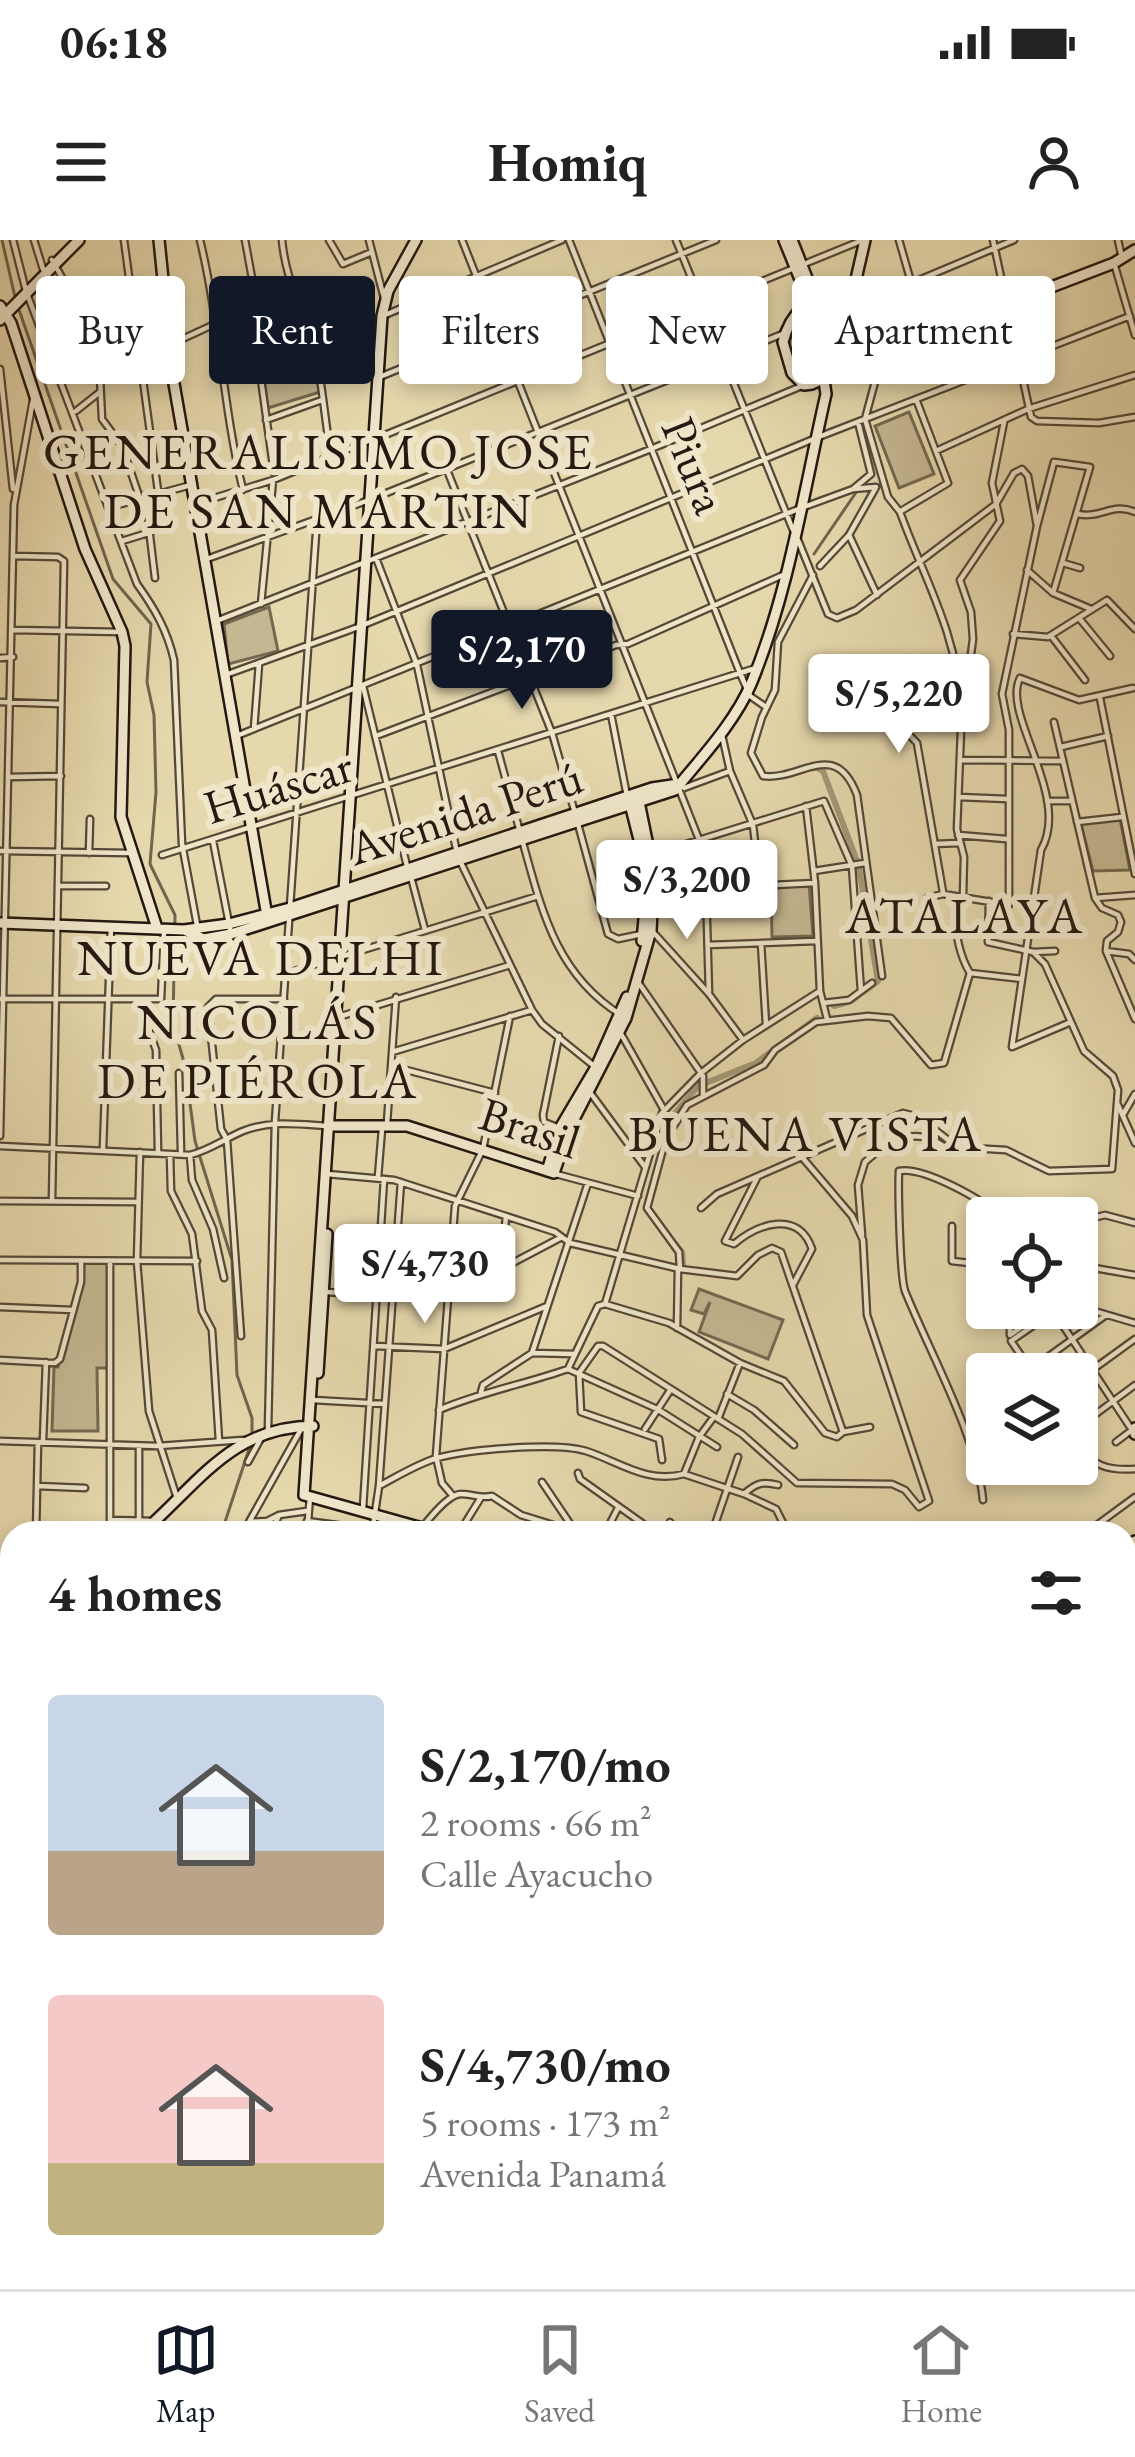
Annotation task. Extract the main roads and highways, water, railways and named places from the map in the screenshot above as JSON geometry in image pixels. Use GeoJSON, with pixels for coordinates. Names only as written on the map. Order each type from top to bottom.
{"type":"FeatureCollection","features":[{"type":"Feature","properties":{"kind":"waterway"},"geometry":{"type":"LineString","coordinates":[[2,240],[15,297]]}},
{"type":"Feature","properties":{"kind":"waterway"},"geometry":{"type":"LineString","coordinates":[[18,307],[113,579],[151,624],[147,682],[154,715],[156,792],[150,864],[175,915],[173,1023],[185,1066],[195,1141],[232,1260],[237,1375],[252,1418],[252,1434]]}},
{"type":"Feature","properties":{"kind":"waterway"},"geometry":{"type":"LineString","coordinates":[[814,554],[857,491]]}},
{"type":"Feature","properties":{"kind":"waterway"},"geometry":{"type":"LineString","coordinates":[[812,765],[823,771],[857,861]]}},
{"type":"Feature","properties":{"kind":"waterway"},"geometry":{"type":"LineString","coordinates":[[834,1006],[851,1001],[878,981],[859,868]]}},
{"type":"Feature","properties":{"kind":"waterway"},"geometry":{"type":"LineString","coordinates":[[665,1136],[667,1123],[698,1086],[756,1063],[817,1018]]}},
{"type":"Feature","properties":{"kind":"waterway"},"geometry":{"type":"LineString","coordinates":[[662,1229],[682,1252],[683,1265]]}},
{"type":"Feature","properties":{"kind":"waterway"},"geometry":{"type":"LineString","coordinates":[[225,1521],[251,1443]]}},
{"type":"Feature","properties":{"kind":"district","name":"GENERALISIMO JOSE DE SAN MARTIN"},"geometry":{"type":"Point","coordinates":[319,480]}},
{"type":"Feature","properties":{"kind":"district","name":"ATALAYA"},"geometry":{"type":"Point","coordinates":[965,915]}},
{"type":"Feature","properties":{"kind":"district","name":"NUEVA DELHI"},"geometry":{"type":"Point","coordinates":[261,957]}},
{"type":"Feature","properties":{"kind":"district","name":"NICOLÁS DE PIÉROLA"},"geometry":{"type":"Point","coordinates":[258,1050]}},
{"type":"Feature","properties":{"kind":"district","name":"BUENA VISTA"},"geometry":{"type":"Point","coordinates":[806,1133]}}]}
